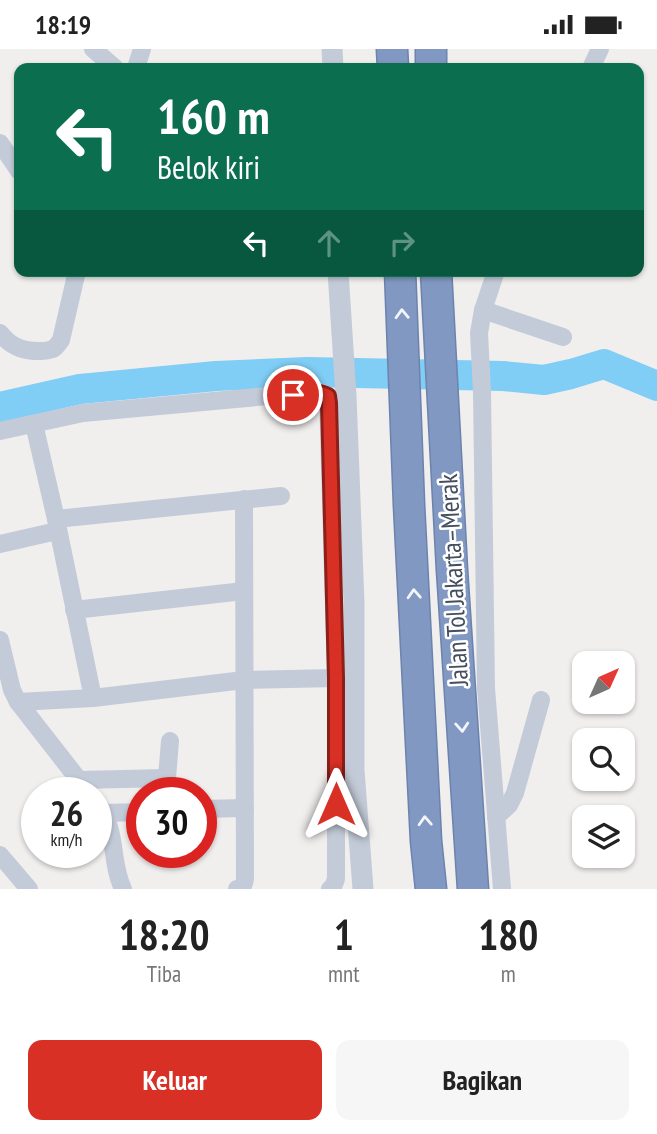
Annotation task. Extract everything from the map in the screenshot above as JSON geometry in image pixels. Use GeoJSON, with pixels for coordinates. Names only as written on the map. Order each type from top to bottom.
{"type":"FeatureCollection","features":[{"type":"Feature","properties":{"kind":"highway","name":"Jalan Tol Jakarta–Merak"},"geometry":{"type":"LineString","coordinates":[[400,277],[426,841],[431,889]]}},
{"type":"Feature","properties":{"kind":"highway","name":"Jalan Tol Jakarta–Merak"},"geometry":{"type":"LineString","coordinates":[[436,277],[473,889]]}},
{"type":"Feature","properties":{"kind":"street"},"geometry":{"type":"LineString","coordinates":[[93,49],[109,63]]}},
{"type":"Feature","properties":{"kind":"street"},"geometry":{"type":"LineString","coordinates":[[0,141],[14,163]]}},
{"type":"Feature","properties":{"kind":"street"},"geometry":{"type":"LineString","coordinates":[[0,333],[6,341],[29,351],[54,348],[61,340],[76,277]]}},
{"type":"Feature","properties":{"kind":"street"},"geometry":{"type":"LineString","coordinates":[[338,277],[354,603],[354,771],[363,889]]}},
{"type":"Feature","properties":{"kind":"street"},"geometry":{"type":"LineString","coordinates":[[494,277],[479,333],[486,688],[502,889]]}},
{"type":"Feature","properties":{"kind":"street"},"geometry":{"type":"LineString","coordinates":[[483,310],[563,337]]}},
{"type":"Feature","properties":{"kind":"street"},"geometry":{"type":"LineString","coordinates":[[0,431],[83,413],[136,407],[312,392],[328,396],[336,678],[335,879],[330,889]]}},
{"type":"Feature","properties":{"kind":"street"},"geometry":{"type":"LineString","coordinates":[[34,424],[93,698]]}},
{"type":"Feature","properties":{"kind":"street"},"geometry":{"type":"LineString","coordinates":[[0,544],[57,525],[281,496]]}},
{"type":"Feature","properties":{"kind":"street"},"geometry":{"type":"LineString","coordinates":[[237,889],[244,885],[245,879],[244,499]]}},
{"type":"Feature","properties":{"kind":"street"},"geometry":{"type":"LineString","coordinates":[[74,610],[244,591]]}},
{"type":"Feature","properties":{"kind":"street"},"geometry":{"type":"LineString","coordinates":[[0,640],[12,690],[18,702],[77,777]]}},
{"type":"Feature","properties":{"kind":"street"},"geometry":{"type":"LineString","coordinates":[[18,702],[93,698],[244,680],[336,678]]}},
{"type":"Feature","properties":{"kind":"street"},"geometry":{"type":"LineString","coordinates":[[496,817],[509,805],[515,793],[541,700]]}},
{"type":"Feature","properties":{"kind":"street"},"geometry":{"type":"LineString","coordinates":[[168,777],[170,741]]}},
{"type":"Feature","properties":{"kind":"street"},"geometry":{"type":"LineString","coordinates":[[494,786],[510,786],[517,782]]}},
{"type":"Feature","properties":{"kind":"street"},"geometry":{"type":"LineString","coordinates":[[217,809],[245,808]]}},
{"type":"Feature","properties":{"kind":"street"},"geometry":{"type":"LineString","coordinates":[[112,837],[118,876],[123,889]]}},
{"type":"Feature","properties":{"kind":"street"},"geometry":{"type":"LineString","coordinates":[[0,856],[29,889]]}},
{"type":"Feature","properties":{"kind":"waterway"},"geometry":{"type":"LineString","coordinates":[[0,407],[80,389],[216,376],[307,372],[503,376],[544,380],[604,364],[657,386]]}},
{"type":"Feature","properties":{"kind":"route"},"geometry":{"type":"LineString","coordinates":[[293,395],[323,393],[328,396],[329,403],[336,678],[336,804]]}}]}
